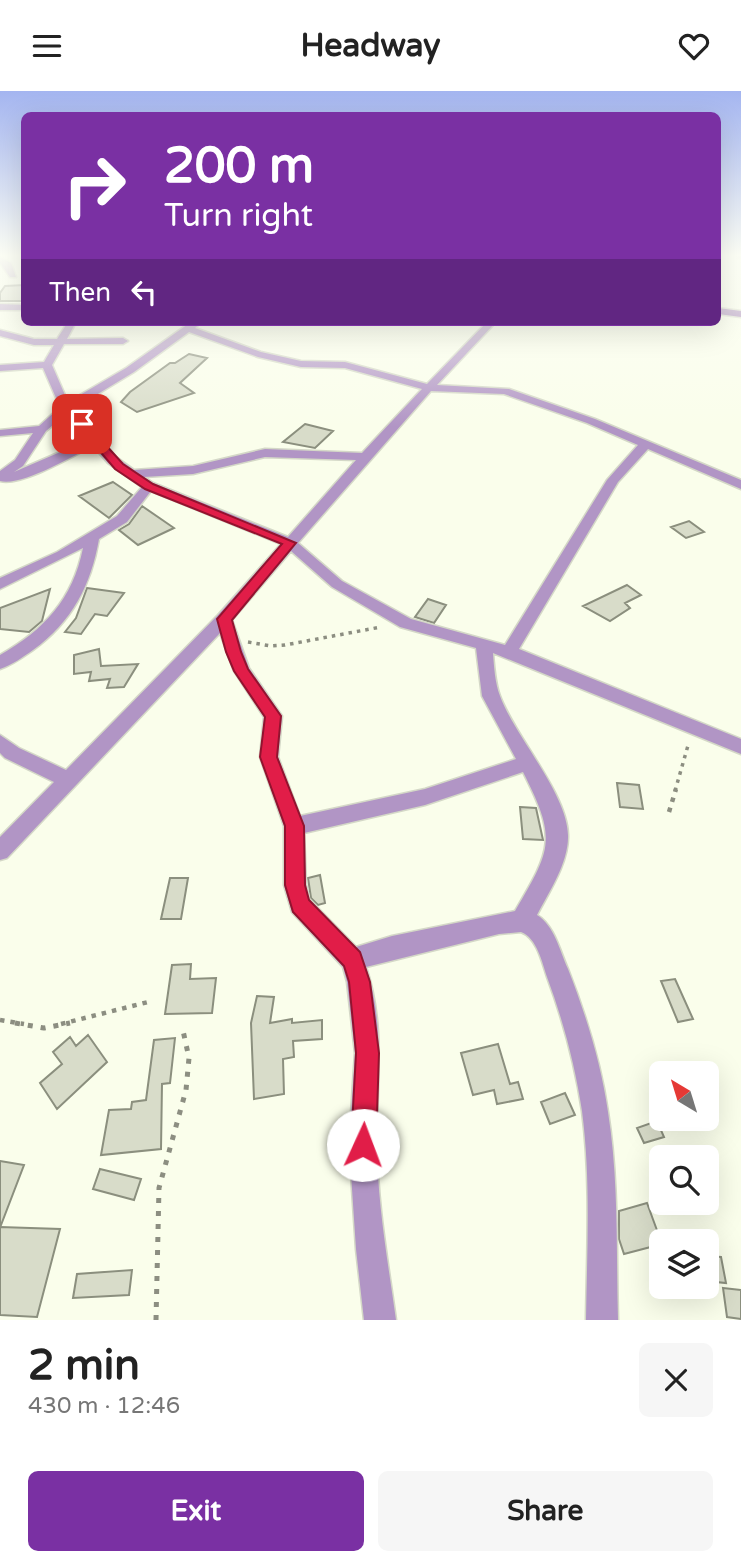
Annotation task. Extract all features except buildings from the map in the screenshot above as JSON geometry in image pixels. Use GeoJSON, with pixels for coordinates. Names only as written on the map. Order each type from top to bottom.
{"type":"FeatureCollection","features":[{"type":"Feature","properties":{"kind":"main road"},"geometry":{"type":"LineString","coordinates":[[721,311],[741,314]]}},
{"type":"Feature","properties":{"kind":"street"},"geometry":{"type":"LineString","coordinates":[[47,365],[70,326]]}},
{"type":"Feature","properties":{"kind":"street"},"geometry":{"type":"LineString","coordinates":[[0,479],[19,463],[42,429],[66,408],[130,370],[191,326]]}},
{"type":"Feature","properties":{"kind":"street"},"geometry":{"type":"LineString","coordinates":[[195,326],[281,360],[312,366],[345,365],[430,388],[505,391],[561,409],[741,485]]}},
{"type":"Feature","properties":{"kind":"street"},"geometry":{"type":"LineString","coordinates":[[0,851],[226,628],[290,543],[365,457],[487,326]]}},
{"type":"Feature","properties":{"kind":"street"},"geometry":{"type":"LineString","coordinates":[[0,333],[29,342],[59,344],[123,341]]}},
{"type":"Feature","properties":{"kind":"street"},"geometry":{"type":"LineString","coordinates":[[47,365],[66,408],[112,460],[149,486],[290,543],[337,584],[406,623],[509,652],[741,747]]}},
{"type":"Feature","properties":{"kind":"street"},"geometry":{"type":"LineString","coordinates":[[0,368],[47,365]]}},
{"type":"Feature","properties":{"kind":"street"},"geometry":{"type":"LineString","coordinates":[[0,433],[42,429]]}},
{"type":"Feature","properties":{"kind":"street"},"geometry":{"type":"LineString","coordinates":[[0,479],[38,468],[97,440]]}},
{"type":"Feature","properties":{"kind":"street"},"geometry":{"type":"LineString","coordinates":[[509,652],[613,480],[646,444]]}},
{"type":"Feature","properties":{"kind":"street"},"geometry":{"type":"LineString","coordinates":[[130,474],[193,470],[265,453],[365,457]]}},
{"type":"Feature","properties":{"kind":"street"},"geometry":{"type":"LineString","coordinates":[[0,584],[92,538],[122,519],[149,486]]}},
{"type":"Feature","properties":{"kind":"street"},"geometry":{"type":"LineString","coordinates":[[0,663],[30,645],[65,613],[83,580],[92,538]]}},
{"type":"Feature","properties":{"kind":"street"},"geometry":{"type":"LineString","coordinates":[[226,628],[242,671],[273,716],[269,757],[295,826],[295,885],[300,905],[352,960],[365,1015],[368,1053],[363,1145],[380,1320]]}},
{"type":"Feature","properties":{"kind":"street"},"geometry":{"type":"LineString","coordinates":[[484,644],[486,677],[491,695],[528,763],[556,821],[559,834],[545,878],[521,921]]}},
{"type":"Feature","properties":{"kind":"street"},"geometry":{"type":"LineString","coordinates":[[0,742],[30,763],[69,780]]}},
{"type":"Feature","properties":{"kind":"street"},"geometry":{"type":"LineString","coordinates":[[295,826],[425,797],[528,763]]}},
{"type":"Feature","properties":{"kind":"street"},"geometry":{"type":"LineString","coordinates":[[352,960],[466,929],[521,921],[532,924],[542,935],[574,1021],[591,1084],[598,1157],[602,1320]]}},
{"type":"Feature","properties":{"kind":"path"},"geometry":{"type":"LineString","coordinates":[[226,628],[271,646],[406,623]]}},
{"type":"Feature","properties":{"kind":"path"},"geometry":{"type":"LineString","coordinates":[[669,812],[693,726]]}},
{"type":"Feature","properties":{"kind":"path"},"geometry":{"type":"LineString","coordinates":[[0,1020],[44,1028],[106,1015],[152,1001]]}},
{"type":"Feature","properties":{"kind":"path"},"geometry":{"type":"LineString","coordinates":[[156,1320],[159,1188],[187,1090],[189,1058],[182,1026]]}},
{"type":"Feature","properties":{"kind":"route"},"geometry":{"type":"LineString","coordinates":[[82,424],[119,467],[149,486],[290,543],[224,619],[233,652],[242,671],[273,716],[269,757],[295,826],[295,885],[300,905],[352,960],[359,982],[368,1053],[363,1145]]}}]}
